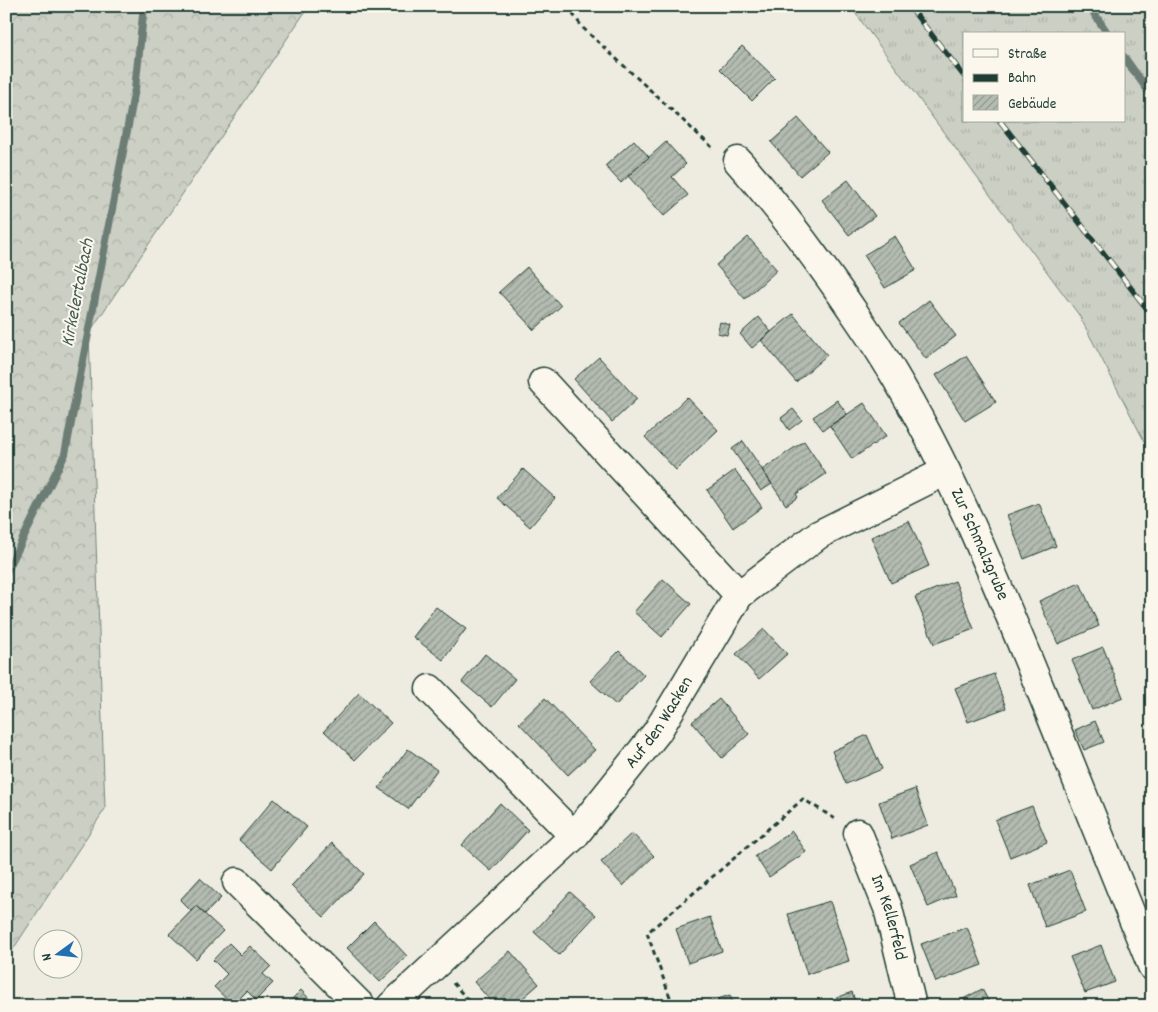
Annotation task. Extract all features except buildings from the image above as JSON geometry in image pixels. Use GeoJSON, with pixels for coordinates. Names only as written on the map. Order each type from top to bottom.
{"type":"FeatureCollection","features":[{"type":"Feature","properties":{"kind":"street","name":"Zur Schmalzgrube"},"geometry":{"type":"LineString","coordinates":[[738,161],[762,188],[818,261],[892,370],[918,416],[970,521],[1152,966]]}},
{"type":"Feature","properties":{"kind":"street"},"geometry":{"type":"LineString","coordinates":[[543,382],[739,595]]}},
{"type":"Feature","properties":{"kind":"street","name":"Auf den Wacken"},"geometry":{"type":"LineString","coordinates":[[391,1006],[574,836],[657,732],[739,595],[818,535],[946,471]]}},
{"type":"Feature","properties":{"kind":"street"},"geometry":{"type":"LineString","coordinates":[[430,689],[574,836]]}},
{"type":"Feature","properties":{"kind":"street","name":"Im Kellerfeld"},"geometry":{"type":"LineString","coordinates":[[858,832],[888,908],[912,1006]]}},
{"type":"Feature","properties":{"kind":"street"},"geometry":{"type":"LineString","coordinates":[[237,882],[361,1006]]}},
{"type":"Feature","properties":{"kind":"path"},"geometry":{"type":"LineString","coordinates":[[567,6],[583,28],[723,157],[738,161]]}},
{"type":"Feature","properties":{"kind":"path"},"geometry":{"type":"LineString","coordinates":[[669,1006],[670,997],[647,933],[803,799],[858,832]]}},
{"type":"Feature","properties":{"kind":"green space"},"geometry":{"type":"Polygon","coordinates":[[[6,6],[309,6],[89,333],[105,809],[6,960],[6,6]]]}},
{"type":"Feature","properties":{"kind":"green space"},"geometry":{"type":"Polygon","coordinates":[[[850,6],[1152,6],[1152,456],[1079,315],[850,6]]]}},
{"type":"Feature","properties":{"kind":"waterway","name":"Kirkelertalbach"},"geometry":{"type":"LineString","coordinates":[[6,573],[65,454],[135,89],[144,6]]}},
{"type":"Feature","properties":{"kind":"waterway"},"geometry":{"type":"LineString","coordinates":[[1089,6],[1107,32]]}},
{"type":"Feature","properties":{"kind":"waterway"},"geometry":{"type":"LineString","coordinates":[[1126,60],[1152,96]]}},
{"type":"Feature","properties":{"kind":"railway"},"geometry":{"type":"LineString","coordinates":[[909,6],[963,75]]}},
{"type":"Feature","properties":{"kind":"railway"},"geometry":{"type":"LineString","coordinates":[[1001,122],[1152,315]]}}]}
